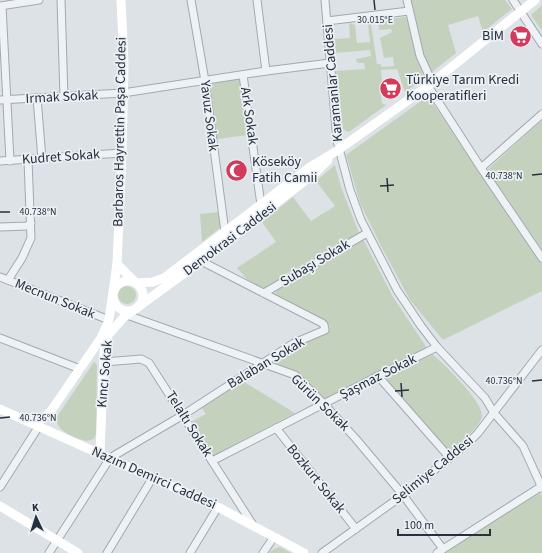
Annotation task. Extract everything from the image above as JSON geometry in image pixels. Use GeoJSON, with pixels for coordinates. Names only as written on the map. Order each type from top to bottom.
{"type":"FeatureCollection","features":[{"type":"Feature","properties":{"kind":"main road","name":"Barbaros Hayrettin Paşa Caddesi"},"geometry":{"type":"LineString","coordinates":[[113,293],[117,264],[122,153],[123,93],[121,0]]}},
{"type":"Feature","properties":{"kind":"main road","name":"Demokrasi Caddesi"},"geometry":{"type":"LineString","coordinates":[[136,283],[153,282],[164,278],[310,167],[338,150],[430,84],[522,13],[536,0]]}},
{"type":"Feature","properties":{"kind":"main road","name":"Demokrasi Caddesi"},"geometry":{"type":"LineString","coordinates":[[137,309],[203,262],[315,173],[338,150]]}},
{"type":"Feature","properties":{"kind":"main road"},"geometry":{"type":"LineString","coordinates":[[113,293],[115,303],[122,309],[126,310],[137,309],[143,296],[142,291],[136,283],[117,264]]}},
{"type":"Feature","properties":{"kind":"main road"},"geometry":{"type":"LineString","coordinates":[[30,422],[42,419],[51,411],[101,338],[109,320],[113,293],[118,285],[126,281],[136,283]]}},
{"type":"Feature","properties":{"kind":"main road","name":"Kıncı Sokak"},"geometry":{"type":"LineString","coordinates":[[100,453],[105,344],[108,335],[127,315],[137,309]]}},
{"type":"Feature","properties":{"kind":"main road","name":"Nazım Demirci Caddesi"},"geometry":{"type":"LineString","coordinates":[[0,409],[218,507],[304,553]]}},
{"type":"Feature","properties":{"kind":"main road"},"geometry":{"type":"LineString","coordinates":[[51,411],[50,421],[52,432]]}},
{"type":"Feature","properties":{"kind":"main road"},"geometry":{"type":"LineString","coordinates":[[0,506],[78,553]]}},
{"type":"Feature","properties":{"kind":"street"},"geometry":{"type":"LineString","coordinates":[[10,161],[3,100],[1,6],[39,0]]}},
{"type":"Feature","properties":{"kind":"street"},"geometry":{"type":"LineString","coordinates":[[60,0],[64,96]]}},
{"type":"Feature","properties":{"kind":"street","name":"Yavuz Sokak"},"geometry":{"type":"LineString","coordinates":[[191,0],[205,81],[225,232]]}},
{"type":"Feature","properties":{"kind":"street"},"geometry":{"type":"LineString","coordinates":[[257,0],[266,71]]}},
{"type":"Feature","properties":{"kind":"street","name":"Karamanlar Caddesi"},"geometry":{"type":"LineString","coordinates":[[325,0],[335,132],[338,150],[350,190],[367,233],[397,290],[438,347],[485,398],[494,413],[523,446],[542,487]]}},
{"type":"Feature","properties":{"kind":"street"},"geometry":{"type":"LineString","coordinates":[[407,0],[420,56],[430,84],[481,168],[542,258]]}},
{"type":"Feature","properties":{"kind":"street"},"geometry":{"type":"LineString","coordinates":[[513,0],[542,44]]}},
{"type":"Feature","properties":{"kind":"street"},"geometry":{"type":"LineString","coordinates":[[327,21],[409,11]]}},
{"type":"Feature","properties":{"kind":"street","name":"Irmak Sokak"},"geometry":{"type":"LineString","coordinates":[[3,100],[123,93],[266,71],[330,63]]}},
{"type":"Feature","properties":{"kind":"street","name":"Ark Sokak"},"geometry":{"type":"LineString","coordinates":[[243,75],[261,205]]}},
{"type":"Feature","properties":{"kind":"street"},"geometry":{"type":"LineString","coordinates":[[37,98],[42,159]]}},
{"type":"Feature","properties":{"kind":"street"},"geometry":{"type":"LineString","coordinates":[[481,168],[542,114]]}},
{"type":"Feature","properties":{"kind":"street","name":"Kudret Sokak"},"geometry":{"type":"LineString","coordinates":[[0,162],[122,153]]}},
{"type":"Feature","properties":{"kind":"street"},"geometry":{"type":"LineString","coordinates":[[8,280],[29,244],[31,223],[28,160]]}},
{"type":"Feature","properties":{"kind":"street"},"geometry":{"type":"LineString","coordinates":[[0,227],[28,226],[31,223]]}},
{"type":"Feature","properties":{"kind":"street","name":"Subaşı Sokak"},"geometry":{"type":"LineString","coordinates":[[264,293],[367,233]]}},
{"type":"Feature","properties":{"kind":"street","name":"Balaban Sokak"},"geometry":{"type":"LineString","coordinates":[[110,458],[183,415],[294,343],[322,332],[325,328],[322,323],[203,262]]}},
{"type":"Feature","properties":{"kind":"street","name":"Mecnun Sokak"},"geometry":{"type":"LineString","coordinates":[[0,277],[109,320]]}},
{"type":"Feature","properties":{"kind":"street","name":"Gürün Sokak"},"geometry":{"type":"LineString","coordinates":[[127,315],[295,375],[324,404],[403,495],[440,551]]}},
{"type":"Feature","properties":{"kind":"street"},"geometry":{"type":"LineString","coordinates":[[0,338],[80,369]]}},
{"type":"Feature","properties":{"kind":"street","name":"Şaşmaz Sokak"},"geometry":{"type":"LineString","coordinates":[[212,461],[438,347]]}},
{"type":"Feature","properties":{"kind":"street","name":"Selimiye Caddesi"},"geometry":{"type":"LineString","coordinates":[[322,553],[403,495],[450,458],[478,433],[541,355]]}},
{"type":"Feature","properties":{"kind":"street","name":"Telaltı Sokak"},"geometry":{"type":"LineString","coordinates":[[104,362],[141,359],[150,363],[253,525]]}},
{"type":"Feature","properties":{"kind":"street"},"geometry":{"type":"LineString","coordinates":[[378,376],[450,458]]}},
{"type":"Feature","properties":{"kind":"street"},"geometry":{"type":"LineString","coordinates":[[0,487],[39,426]]}},
{"type":"Feature","properties":{"kind":"street","name":"Bozkurt Sokak"},"geometry":{"type":"LineString","coordinates":[[276,428],[356,529]]}},
{"type":"Feature","properties":{"kind":"street"},"geometry":{"type":"LineString","coordinates":[[49,553],[110,458]]}},
{"type":"Feature","properties":{"kind":"street"},"geometry":{"type":"LineString","coordinates":[[107,553],[153,477]]}},
{"type":"Feature","properties":{"kind":"street"},"geometry":{"type":"LineString","coordinates":[[440,551],[542,487]]}},
{"type":"Feature","properties":{"kind":"street"},"geometry":{"type":"LineString","coordinates":[[190,553],[218,507]]}},
{"type":"Feature","properties":{"kind":"street"},"geometry":{"type":"LineString","coordinates":[[263,553],[274,537]]}},
{"type":"Feature","properties":{"kind":"green space"},"geometry":{"type":"Polygon","coordinates":[[[410,0],[505,0],[512,9],[483,32],[478,16],[448,25],[456,53],[432,72],[422,52],[410,0]]]}},
{"type":"Feature","properties":{"kind":"green space"},"geometry":{"type":"Polygon","coordinates":[[[542,5],[542,31],[531,15],[542,5]]]}},
{"type":"Feature","properties":{"kind":"green space"},"geometry":{"type":"Polygon","coordinates":[[[406,17],[424,79],[405,92],[397,69],[381,70],[383,91],[380,91],[382,103],[386,105],[349,132],[345,130],[342,128],[339,120],[336,71],[365,69],[364,63],[357,63],[356,59],[371,56],[370,50],[335,53],[334,39],[350,38],[349,23],[355,25],[357,43],[370,42],[368,24],[371,23],[377,64],[381,64],[381,67],[394,66],[393,57],[384,58],[380,38],[392,32],[391,29],[379,30],[378,20],[406,17]]]}},
{"type":"Feature","properties":{"kind":"green space"},"geometry":{"type":"Polygon","coordinates":[[[237,79],[241,81],[248,135],[217,139],[210,88],[212,83],[237,79]]]}},
{"type":"Feature","properties":{"kind":"green space"},"geometry":{"type":"Polygon","coordinates":[[[428,96],[542,264],[542,291],[443,340],[410,300],[381,246],[360,203],[346,155],[428,96]]]}},
{"type":"Feature","properties":{"kind":"green space"},"geometry":{"type":"Polygon","coordinates":[[[542,120],[542,250],[487,170],[542,120]]]}},
{"type":"Feature","properties":{"kind":"green space"},"geometry":{"type":"Polygon","coordinates":[[[335,165],[341,187],[359,233],[280,277],[281,279],[265,288],[250,283],[237,268],[276,242],[262,222],[293,197],[311,221],[335,206],[316,181],[335,165]]]}},
{"type":"Feature","properties":{"kind":"green space"},"geometry":{"type":"Polygon","coordinates":[[[218,212],[221,227],[202,242],[200,214],[218,212]]]}},
{"type":"Feature","properties":{"kind":"green space"},"geometry":{"type":"Polygon","coordinates":[[[363,239],[393,297],[427,348],[325,399],[298,372],[270,361],[303,341],[327,332],[330,326],[275,294],[279,287],[363,239]]]}},
{"type":"Feature","properties":{"kind":"green space"},"geometry":{"type":"Polygon","coordinates":[[[127,286],[133,289],[136,295],[133,301],[127,304],[121,301],[118,295],[121,289],[127,286]]]}},
{"type":"Feature","properties":{"kind":"green space"},"geometry":{"type":"Polygon","coordinates":[[[431,353],[470,393],[477,402],[481,411],[482,417],[477,426],[454,449],[449,451],[384,379],[385,376],[431,353]]]}},
{"type":"Feature","properties":{"kind":"green space"},"geometry":{"type":"Polygon","coordinates":[[[94,362],[97,365],[96,434],[94,439],[87,441],[67,434],[59,427],[56,418],[94,362]]]}},
{"type":"Feature","properties":{"kind":"green space"},"geometry":{"type":"Polygon","coordinates":[[[241,380],[295,413],[211,457],[191,422],[206,414],[200,406],[241,380]]]}},
{"type":"Feature","properties":{"kind":"green space"},"geometry":{"type":"Polygon","coordinates":[[[539,490],[542,496],[542,553],[442,553],[539,490]]]}},
{"type":"Feature","properties":{"kind":"green space"},"geometry":{"type":"Polygon","coordinates":[[[280,547],[291,553],[269,553],[274,549],[280,547]]]}},
{"type":"Feature","properties":{"kind":"place","name":"BİM"},"geometry":{"type":"Point","coordinates":[520,36]}},
{"type":"Feature","properties":{"kind":"place","name":"Türkiye Tarım Kredi Kooperatifleri"},"geometry":{"type":"Point","coordinates":[391,88]}},
{"type":"Feature","properties":{"kind":"place","name":"Köseköy Fatih Camii"},"geometry":{"type":"Point","coordinates":[236,170]}}]}
